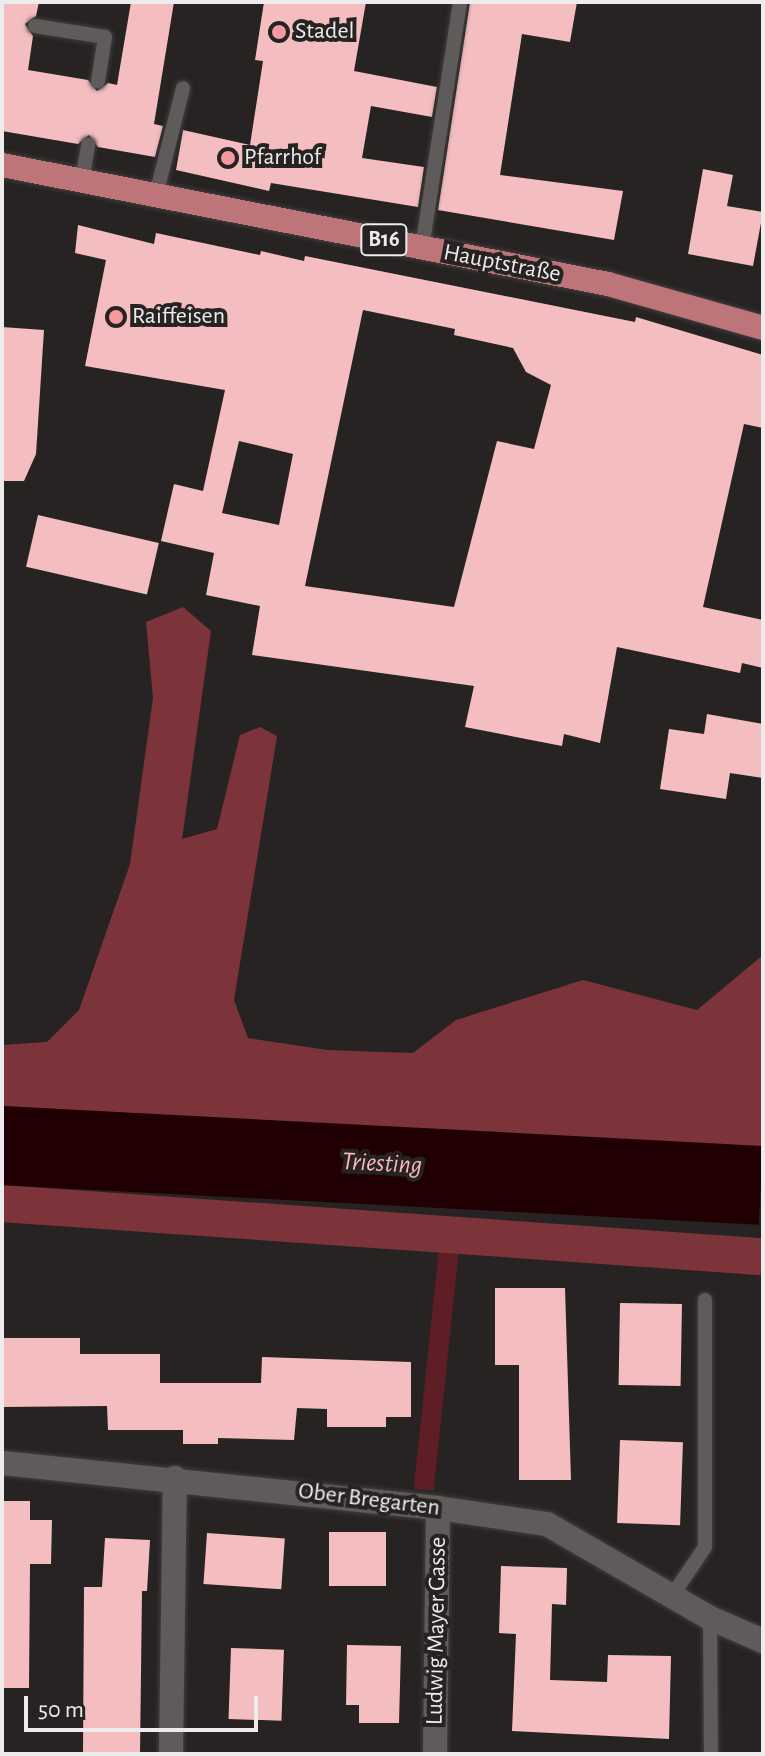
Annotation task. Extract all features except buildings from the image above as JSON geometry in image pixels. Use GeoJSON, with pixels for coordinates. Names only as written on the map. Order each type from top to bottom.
{"type":"FeatureCollection","features":[{"type":"Feature","properties":{"kind":"main road","name":"Hauptstraße"},"geometry":{"type":"LineString","coordinates":[[2,165],[608,284],[763,328]]}},
{"type":"Feature","properties":{"kind":"street","name":"Ober Bregarten"},"geometry":{"type":"LineString","coordinates":[[2,1463],[175,1478],[438,1508],[547,1524],[710,1618],[763,1641]]}},
{"type":"Feature","properties":{"kind":"street"},"geometry":{"type":"LineString","coordinates":[[171,1754],[175,1478]]}},
{"type":"Feature","properties":{"kind":"street","name":"Ludwig Mayer Gasse"},"geometry":{"type":"LineString","coordinates":[[435,1754],[438,1508]]}},
{"type":"Feature","properties":{"kind":"lane"},"geometry":{"type":"LineString","coordinates":[[422,248],[460,2]]}},
{"type":"Feature","properties":{"kind":"lane"},"geometry":{"type":"LineString","coordinates":[[35,26],[105,37],[98,81]]}},
{"type":"Feature","properties":{"kind":"lane"},"geometry":{"type":"LineString","coordinates":[[156,195],[183,88]]}},
{"type":"Feature","properties":{"kind":"lane"},"geometry":{"type":"LineString","coordinates":[[82,180],[88,145]]}},
{"type":"Feature","properties":{"kind":"lane"},"geometry":{"type":"LineString","coordinates":[[672,1596],[705,1547],[705,1300]]}},
{"type":"Feature","properties":{"kind":"lane"},"geometry":{"type":"LineString","coordinates":[[710,1618],[711,1754]]}},
{"type":"Feature","properties":{"kind":"shaded area"},"geometry":{"type":"Polygon","coordinates":[[[183,607],[211,631],[182,839],[217,829],[240,735],[260,727],[277,736],[234,1000],[248,1038],[327,1050],[413,1053],[456,1020],[583,980],[697,1010],[763,955],[763,1148],[2,1106],[2,1045],[47,1042],[79,1010],[130,864],[153,698],[146,622],[183,607]]]}},
{"type":"Feature","properties":{"kind":"shaded area"},"geometry":{"type":"Polygon","coordinates":[[[2,1185],[763,1238],[761,1275],[2,1222],[2,1185]]]}},
{"type":"Feature","properties":{"kind":"shaded area"},"geometry":{"type":"Polygon","coordinates":[[[439,1248],[459,1250],[434,1491],[414,1489],[439,1248]]]}},
{"type":"Feature","properties":{"kind":"water","name":"Triesting"},"geometry":{"type":"Polygon","coordinates":[[[2,1106],[763,1146],[759,1225],[2,1185],[2,1106]]]}},
{"type":"Feature","properties":{"kind":"place","name":"Stadel"},"geometry":{"type":"Point","coordinates":[279,32]}},
{"type":"Feature","properties":{"kind":"place","name":"Pfarrhof"},"geometry":{"type":"Point","coordinates":[228,158]}},
{"type":"Feature","properties":{"kind":"place","name":"Raiffeisen"},"geometry":{"type":"Point","coordinates":[116,317]}}]}
